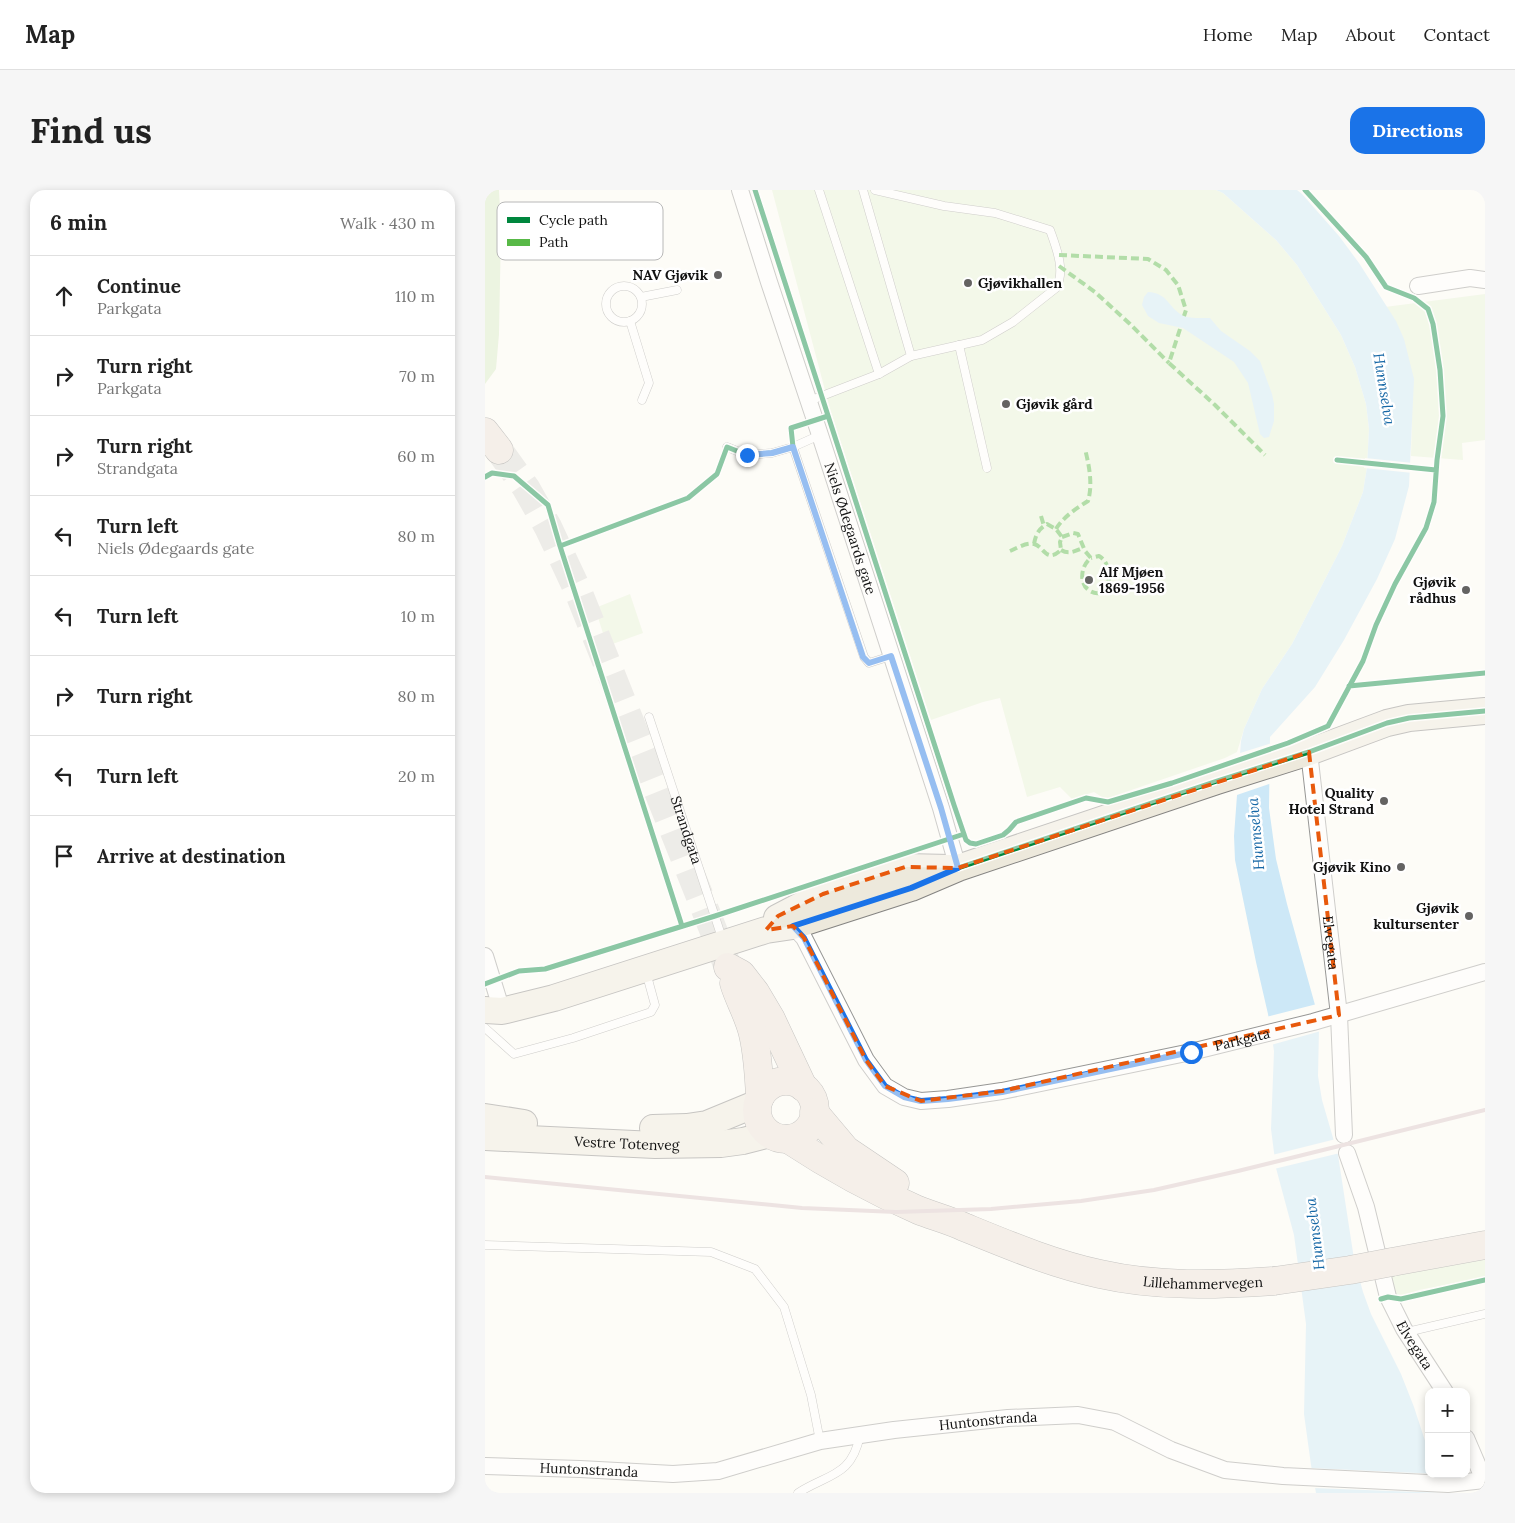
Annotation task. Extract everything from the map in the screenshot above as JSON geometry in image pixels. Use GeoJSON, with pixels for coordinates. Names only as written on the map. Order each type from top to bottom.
{"type":"FeatureCollection","features":[{"type":"Feature","properties":{"kind":"highway"},"geometry":{"type":"LineString","coordinates":[[729,967],[741,974],[755,992],[771,1019],[803,1087],[813,1102],[815,1112],[812,1122],[806,1130],[798,1136],[779,1136],[763,1128],[757,1112],[759,1100],[758,1063],[753,1033],[729,967]]}},
{"type":"Feature","properties":{"kind":"highway"},"geometry":{"type":"LineString","coordinates":[[759,1100],[766,1089],[774,1083],[794,1082],[803,1087]]}},
{"type":"Feature","properties":{"kind":"highway","name":"Lillehammervegen"},"geometry":{"type":"LineString","coordinates":[[815,1112],[846,1150],[957,1224]]}},
{"type":"Feature","properties":{"kind":"highway","name":"Lillehammervegen"},"geometry":{"type":"LineString","coordinates":[[779,1136],[881,1193],[1023,1251],[1100,1274],[1145,1281],[1189,1284],[1274,1281],[1350,1270],[1485,1245]]}},
{"type":"Feature","properties":{"kind":"main road"},"geometry":{"type":"LineString","coordinates":[[489,1019],[766,930],[793,926],[911,888],[958,868],[1299,755],[1387,723],[1409,718],[1485,711]]}},
{"type":"Feature","properties":{"kind":"main road"},"geometry":{"type":"LineString","coordinates":[[766,930],[778,916],[823,894],[905,867],[958,868]]}},
{"type":"Feature","properties":{"kind":"main road","name":"Vestre Totenveg"},"geometry":{"type":"LineString","coordinates":[[485,1117],[527,1123],[664,1128],[707,1124],[759,1100]]}},
{"type":"Feature","properties":{"kind":"main road","name":"Vestre Totenveg"},"geometry":{"type":"LineString","coordinates":[[485,1136],[655,1146],[721,1144],[779,1136]]}},
{"type":"Feature","properties":{"kind":"street","name":"Niels Ødegaards gate"},"geometry":{"type":"LineString","coordinates":[[740,190],[941,808],[958,868]]}},
{"type":"Feature","properties":{"kind":"street"},"geometry":{"type":"LineString","coordinates":[[1418,286],[1470,278],[1485,280]]}},
{"type":"Feature","properties":{"kind":"street","name":"Elvegata"},"geometry":{"type":"LineString","coordinates":[[1299,755],[1339,1015],[1344,1135]]}},
{"type":"Feature","properties":{"kind":"street","name":"Parkgata"},"geometry":{"type":"LineString","coordinates":[[793,926],[804,938],[866,1060],[885,1086],[904,1097],[921,1101],[1002,1092],[1191,1052],[1339,1015],[1485,972]]}},
{"type":"Feature","properties":{"kind":"street"},"geometry":{"type":"LineString","coordinates":[[485,956],[489,1019]]}},
{"type":"Feature","properties":{"kind":"street","name":"Elvegata"},"geometry":{"type":"LineString","coordinates":[[1347,1153],[1366,1207],[1388,1297],[1407,1332],[1442,1388]]}},
{"type":"Feature","properties":{"kind":"street","name":"Huntonstranda"},"geometry":{"type":"LineString","coordinates":[[485,1466],[673,1474],[717,1471],[820,1441],[893,1430],[1009,1418],[1078,1415],[1115,1422],[1171,1450],[1225,1470],[1311,1478],[1448,1484],[1485,1480]]}},
{"type":"Feature","properties":{"kind":"street"},"geometry":{"type":"LineString","coordinates":[[1470,1447],[1485,1480]]}},
{"type":"Feature","properties":{"kind":"lane"},"geometry":{"type":"LineString","coordinates":[[819,190],[879,374]]}},
{"type":"Feature","properties":{"kind":"lane"},"geometry":{"type":"LineString","coordinates":[[863,190],[911,356]]}},
{"type":"Feature","properties":{"kind":"lane"},"geometry":{"type":"LineString","coordinates":[[809,401],[879,374],[911,356],[981,340],[1013,322],[1056,288],[1060,282],[1059,254],[1050,230],[995,213],[945,206],[875,190]]}},
{"type":"Feature","properties":{"kind":"lane"},"geometry":{"type":"LineString","coordinates":[[623,285],[632,287],[641,297],[640,312],[630,321],[622,322],[611,317],[605,302],[611,290],[623,285]]}},
{"type":"Feature","properties":{"kind":"lane"},"geometry":{"type":"LineString","coordinates":[[641,297],[677,290]]}},
{"type":"Feature","properties":{"kind":"lane"},"geometry":{"type":"LineString","coordinates":[[630,321],[649,383],[642,400]]}},
{"type":"Feature","properties":{"kind":"lane"},"geometry":{"type":"LineString","coordinates":[[959,345],[987,468]]}},
{"type":"Feature","properties":{"kind":"lane"},"geometry":{"type":"LineString","coordinates":[[727,447],[747,455],[772,453],[793,447],[820,435]]}},
{"type":"Feature","properties":{"kind":"lane"},"geometry":{"type":"LineString","coordinates":[[793,447],[863,657],[869,663],[891,656]]}},
{"type":"Feature","properties":{"kind":"lane","name":"Strandgata"},"geometry":{"type":"LineString","coordinates":[[649,717],[724,944]]}},
{"type":"Feature","properties":{"kind":"lane"},"geometry":{"type":"LineString","coordinates":[[489,1019],[514,1054],[573,1038],[651,1012],[655,1005],[645,968]]}},
{"type":"Feature","properties":{"kind":"lane"},"geometry":{"type":"LineString","coordinates":[[485,1245],[711,1252],[755,1269],[784,1307],[811,1395],[820,1441]]}},
{"type":"Feature","properties":{"kind":"lane"},"geometry":{"type":"LineString","coordinates":[[1407,1332],[1485,1314]]}},
{"type":"Feature","properties":{"kind":"lane"},"geometry":{"type":"LineString","coordinates":[[798,1493],[845,1468],[853,1457],[859,1435]]}},
{"type":"Feature","properties":{"kind":"highlighted area"},"geometry":{"type":"Polygon","coordinates":[[[1309,752],[1339,1015],[1002,1091],[921,1101],[885,1086],[866,1060],[804,938],[793,926],[766,930],[778,916],[823,894],[905,867],[958,868],[1309,752]]]}},
{"type":"Feature","properties":{"kind":"green space"},"geometry":{"type":"Polygon","coordinates":[[[499,190],[500,202],[497,202],[497,260],[500,260],[499,334],[496,369],[485,384],[485,192],[499,190]]]}},
{"type":"Feature","properties":{"kind":"green space","name":"Gjøvik gård"},"geometry":{"type":"Polygon","coordinates":[[[772,190],[1216,190],[1223,193],[1276,240],[1297,265],[1341,335],[1355,367],[1366,404],[1369,429],[1367,467],[1363,492],[1342,546],[1292,644],[1262,689],[1244,729],[1237,752],[1225,758],[1105,799],[1094,792],[1072,799],[1060,787],[1027,797],[1000,698],[931,720],[830,409],[772,190]]]}},
{"type":"Feature","properties":{"kind":"green space"},"geometry":{"type":"Polygon","coordinates":[[[1485,294],[1485,440],[1462,443],[1463,460],[1411,456],[1412,417],[1385,307],[1485,294]]]}},
{"type":"Feature","properties":{"kind":"green space"},"geometry":{"type":"Polygon","coordinates":[[[630,594],[643,633],[607,646],[595,608],[630,594]]]}},
{"type":"Feature","properties":{"kind":"green space"},"geometry":{"type":"Polygon","coordinates":[[[1485,1258],[1485,1277],[1419,1290],[1397,1297],[1390,1276],[1485,1258]]]}},
{"type":"Feature","properties":{"kind":"water","name":"Hunnselva"},"geometry":{"type":"Polygon","coordinates":[[[1216,190],[1297,190],[1302,194],[1339,236],[1359,263],[1396,321],[1404,339],[1414,379],[1409,486],[1395,539],[1377,579],[1344,640],[1315,687],[1270,737],[1269,808],[1276,859],[1315,1005],[1319,1029],[1318,1076],[1322,1100],[1338,1155],[1354,1259],[1371,1314],[1401,1374],[1425,1441],[1425,1478],[1432,1478],[1441,1493],[1316,1493],[1311,1465],[1304,1414],[1306,1324],[1294,1235],[1276,1168],[1271,1129],[1274,1051],[1268,1014],[1235,860],[1234,836],[1241,741],[1244,729],[1262,689],[1292,644],[1342,546],[1363,492],[1367,467],[1369,429],[1366,404],[1355,367],[1341,335],[1297,265],[1276,240],[1223,193],[1216,190]]]}},
{"type":"Feature","properties":{"kind":"water"},"geometry":{"type":"Polygon","coordinates":[[[1148,292],[1160,295],[1182,315],[1210,318],[1221,331],[1250,351],[1260,361],[1274,404],[1274,421],[1269,437],[1264,438],[1260,434],[1248,383],[1234,362],[1183,328],[1159,323],[1148,316],[1142,305],[1144,297],[1148,292]]]}},
{"type":"Feature","properties":{"kind":"pier"},"geometry":{"type":"Polygon","coordinates":[[[1365,458],[1413,463],[1413,473],[1364,468],[1365,458]]]}},
{"type":"Feature","properties":{"kind":"pier"},"geometry":{"type":"Polygon","coordinates":[[[1272,743],[1272,783],[1234,796],[1237,754],[1272,743]]]}},
{"type":"Feature","properties":{"kind":"pier"},"geometry":{"type":"Polygon","coordinates":[[[1317,1004],[1321,1031],[1271,1045],[1266,1017],[1317,1004]]]}},
{"type":"Feature","properties":{"kind":"pier"},"geometry":{"type":"Polygon","coordinates":[[[1336,1139],[1340,1153],[1274,1169],[1272,1155],[1336,1139]]]}},
{"type":"Feature","properties":{"kind":"pier"},"geometry":{"type":"Polygon","coordinates":[[[1310,1468],[1425,1473],[1425,1478],[1439,1478],[1444,1493],[1313,1488],[1310,1468]]]}},
{"type":"Feature","properties":{"kind":"tunnel"},"geometry":{"type":"LineString","coordinates":[[499,450],[526,488],[548,527],[578,591],[728,967]]}},
{"type":"Feature","properties":{"kind":"railway"},"geometry":{"type":"LineString","coordinates":[[485,1177],[802,1208],[896,1212],[991,1209],[1081,1201],[1154,1190],[1485,1110]]}},
{"type":"Feature","properties":{"kind":"marked path"},"geometry":{"type":"LineString","coordinates":[[1059,255],[1148,259],[1166,270],[1178,285],[1186,310],[1184,316]]}},
{"type":"Feature","properties":{"kind":"marked path"},"geometry":{"type":"LineString","coordinates":[[1059,266],[1095,292],[1169,363]]}},
{"type":"Feature","properties":{"kind":"marked path"},"geometry":{"type":"LineString","coordinates":[[1180,329],[1169,363],[1215,405],[1265,455]]}},
{"type":"Feature","properties":{"kind":"marked path"},"geometry":{"type":"LineString","coordinates":[[1056,529],[1066,517],[1088,501],[1090,481],[1085,449]]}},
{"type":"Feature","properties":{"kind":"marked path"},"geometry":{"type":"LineString","coordinates":[[1041,516],[1044,526]]}},
{"type":"Feature","properties":{"kind":"marked path"},"geometry":{"type":"LineString","coordinates":[[1010,551],[1028,544],[1034,544],[1049,555],[1056,554],[1061,550],[1060,542],[1062,537],[1056,529],[1047,524],[1038,532],[1034,544]]}},
{"type":"Feature","properties":{"kind":"marked path"},"geometry":{"type":"LineString","coordinates":[[1062,537],[1073,533],[1078,534],[1085,551],[1091,558],[1085,565],[1082,579],[1086,588],[1094,593],[1098,593],[1104,590],[1108,584],[1108,570],[1102,558],[1099,556],[1091,558]]}},
{"type":"Feature","properties":{"kind":"marked path"},"geometry":{"type":"LineString","coordinates":[[1061,550],[1069,552],[1083,548]]}},
{"type":"Feature","properties":{"kind":"cycle path"},"geometry":{"type":"LineString","coordinates":[[755,190],[954,805],[966,840],[976,844],[1003,835],[1016,822],[1086,798],[1108,802],[1172,783],[1288,743],[1328,726],[1363,661],[1376,625],[1395,584],[1426,528],[1434,502],[1443,416],[1440,370],[1433,324],[1428,309],[1414,298],[1386,287],[1366,257],[1305,190]]}},
{"type":"Feature","properties":{"kind":"cycle path"},"geometry":{"type":"LineString","coordinates":[[560,546],[688,498],[717,474],[727,447],[747,455],[772,453],[793,447],[791,428],[828,416]]}},
{"type":"Feature","properties":{"kind":"cycle path"},"geometry":{"type":"LineString","coordinates":[[1337,460],[1436,470]]}},
{"type":"Feature","properties":{"kind":"cycle path"},"geometry":{"type":"LineString","coordinates":[[485,477],[492,473],[514,476],[548,505],[682,926]]}},
{"type":"Feature","properties":{"kind":"cycle path"},"geometry":{"type":"LineString","coordinates":[[1349,686],[1485,673]]}},
{"type":"Feature","properties":{"kind":"cycle path"},"geometry":{"type":"LineString","coordinates":[[958,868],[1309,752],[1387,723],[1409,718],[1485,711]]}},
{"type":"Feature","properties":{"kind":"cycle path"},"geometry":{"type":"LineString","coordinates":[[485,984],[519,971],[545,969],[715,916],[964,834]]}},
{"type":"Feature","properties":{"kind":"cycle path"},"geometry":{"type":"LineString","coordinates":[[1381,1299],[1388,1297],[1401,1299],[1485,1280]]}},
{"type":"Feature","properties":{"kind":"place","name":"NAV Gjøvik"},"geometry":{"type":"Point","coordinates":[718,275]}},
{"type":"Feature","properties":{"kind":"place","name":"Gjøvikhallen"},"geometry":{"type":"Point","coordinates":[968,283]}},
{"type":"Feature","properties":{"kind":"place","name":"Gjøvik gård"},"geometry":{"type":"Point","coordinates":[1006,404]}},
{"type":"Feature","properties":{"kind":"place","name":"Alf Mjøen 1869-1956"},"geometry":{"type":"Point","coordinates":[1089,580]}},
{"type":"Feature","properties":{"kind":"place","name":"Gjøvik rådhus"},"geometry":{"type":"Point","coordinates":[1466,590]}},
{"type":"Feature","properties":{"kind":"place","name":"Quality Hotel Strand"},"geometry":{"type":"Point","coordinates":[1384,801]}},
{"type":"Feature","properties":{"kind":"place","name":"Gjøvik Kino"},"geometry":{"type":"Point","coordinates":[1401,867]}},
{"type":"Feature","properties":{"kind":"place","name":"Gjøvik kultursenter"},"geometry":{"type":"Point","coordinates":[1469,916]}},
{"type":"Feature","properties":{"kind":"route"},"geometry":{"type":"LineString","coordinates":[[747,455],[772,453],[793,447],[863,657],[869,663],[891,656],[941,808],[958,868],[911,888],[793,926],[804,938],[866,1060],[885,1086],[904,1097],[921,1101],[948,1099],[1002,1092],[1191,1052]]}}]}
